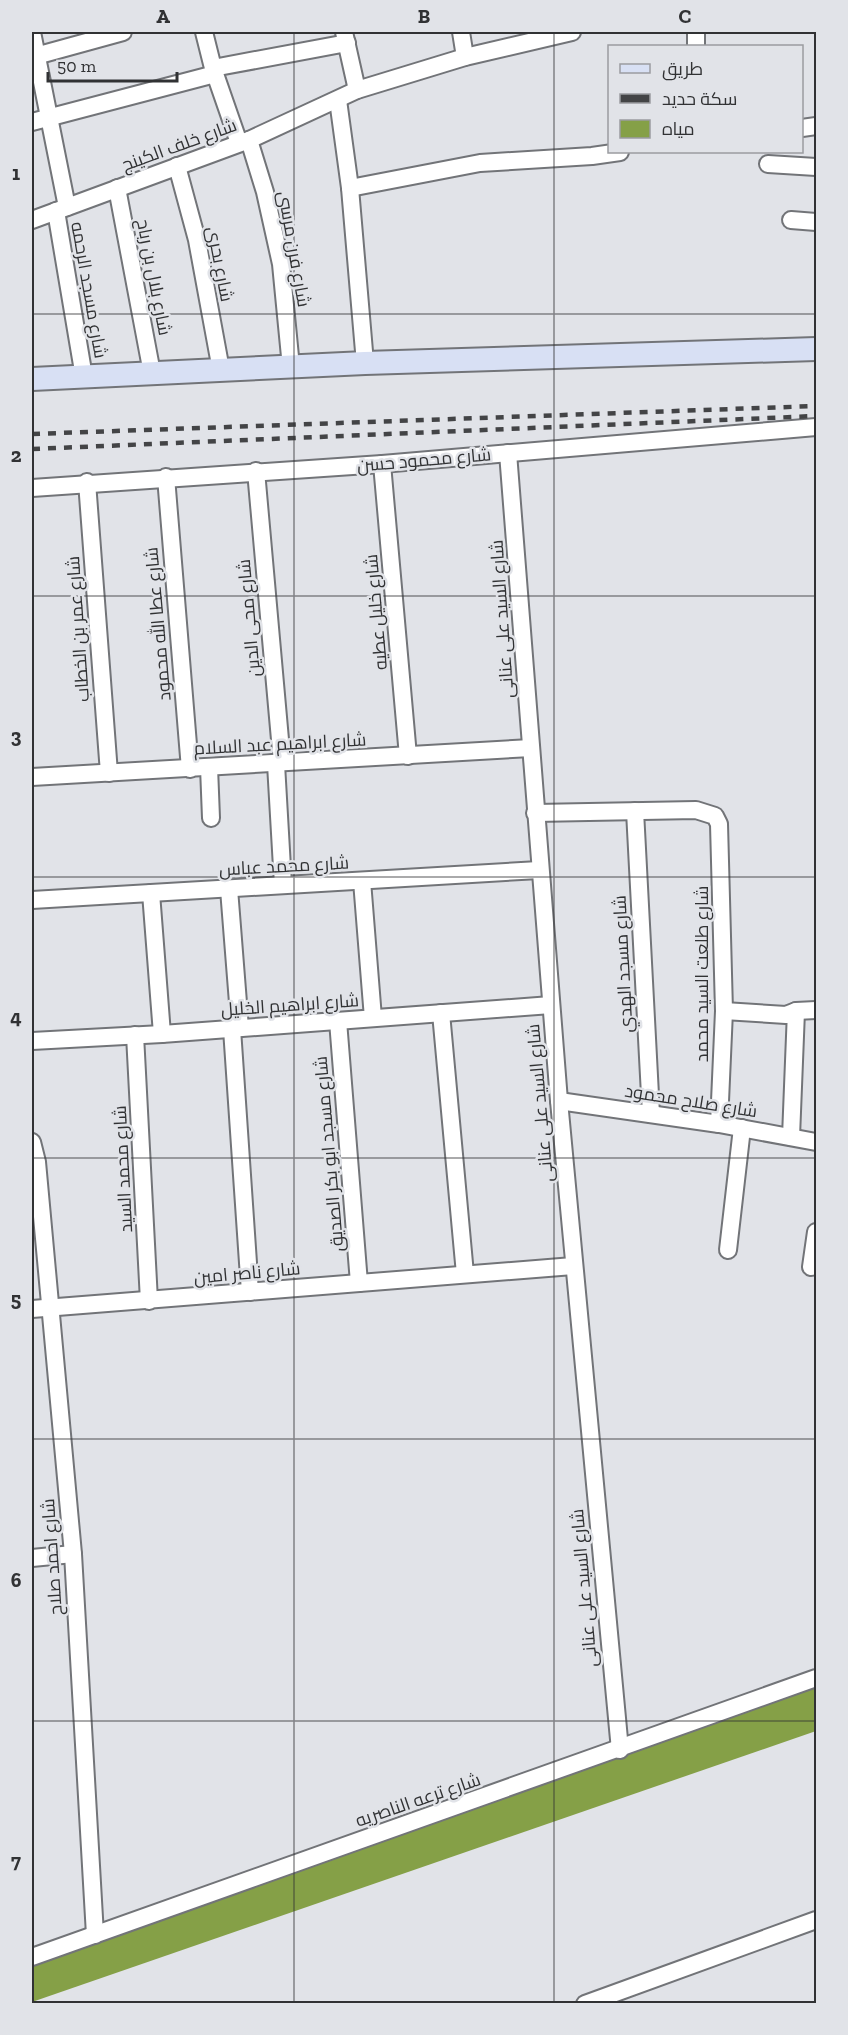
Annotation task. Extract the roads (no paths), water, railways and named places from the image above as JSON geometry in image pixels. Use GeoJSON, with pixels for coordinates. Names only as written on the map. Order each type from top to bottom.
{"type":"FeatureCollection","features":[{"type":"Feature","properties":{"kind":"street","name":"شارع مسجد الرحمه"},"geometry":{"type":"LineString","coordinates":[[32,32],[34,57],[49,117],[84,377]]}},
{"type":"Feature","properties":{"kind":"street"},"geometry":{"type":"LineString","coordinates":[[34,57],[123,32]]}},
{"type":"Feature","properties":{"kind":"street","name":"شارع فرن مرسى"},"geometry":{"type":"LineString","coordinates":[[204,32],[214,71],[265,192],[281,264],[291,367]]}},
{"type":"Feature","properties":{"kind":"street"},"geometry":{"type":"LineString","coordinates":[[460,32],[465,57]]}},
{"type":"Feature","properties":{"kind":"street","name":"شارع خلف الكينج"},"geometry":{"type":"LineString","coordinates":[[32,220],[244,142],[357,90],[542,35],[572,32]]}},
{"type":"Feature","properties":{"kind":"street"},"geometry":{"type":"LineString","coordinates":[[32,122],[214,71],[346,38],[357,90]]}},
{"type":"Feature","properties":{"kind":"street"},"geometry":{"type":"LineString","coordinates":[[338,100],[350,188],[365,363]]}},
{"type":"Feature","properties":{"kind":"street"},"geometry":{"type":"LineString","coordinates":[[350,188],[480,163],[613,153]]}},
{"type":"Feature","properties":{"kind":"street"},"geometry":{"type":"LineString","coordinates":[[768,164],[816,167]]}},
{"type":"Feature","properties":{"kind":"street","name":"شارع بحرى"},"geometry":{"type":"LineString","coordinates":[[177,166],[196,240],[221,370]]}},
{"type":"Feature","properties":{"kind":"street","name":"شارع بلال بن رباح"},"geometry":{"type":"LineString","coordinates":[[117,188],[152,373]]}},
{"type":"Feature","properties":{"kind":"street"},"geometry":{"type":"LineString","coordinates":[[791,220],[816,222]]}},
{"type":"Feature","properties":{"kind":"street"},"geometry":{"type":"LineString","coordinates":[[32,379],[365,363],[816,350]]}},
{"type":"Feature","properties":{"kind":"street","name":"شارع محمود حسن"},"geometry":{"type":"LineString","coordinates":[[32,488],[87,482],[382,464],[816,427]]}},
{"type":"Feature","properties":{"kind":"street","name":"شارع السيد على عنانى"},"geometry":{"type":"LineString","coordinates":[[508,453],[539,870],[573,1266],[620,1750]]}},
{"type":"Feature","properties":{"kind":"street","name":"شارع خليل عطيه"},"geometry":{"type":"LineString","coordinates":[[382,464],[408,756]]}},
{"type":"Feature","properties":{"kind":"street","name":"شارع محى الدين"},"geometry":{"type":"LineString","coordinates":[[256,471],[279,763],[283,885]]}},
{"type":"Feature","properties":{"kind":"street","name":"شارع عطا الله محمود"},"geometry":{"type":"LineString","coordinates":[[166,477],[190,769]]}},
{"type":"Feature","properties":{"kind":"street","name":"شارع عمر بن الخطاب"},"geometry":{"type":"LineString","coordinates":[[87,482],[109,773]]}},
{"type":"Feature","properties":{"kind":"street","name":"شارع ابراهيم عبد السلام"},"geometry":{"type":"LineString","coordinates":[[32,777],[531,748]]}},
{"type":"Feature","properties":{"kind":"street"},"geometry":{"type":"LineString","coordinates":[[209,768],[211,818]]}},
{"type":"Feature","properties":{"kind":"street"},"geometry":{"type":"LineString","coordinates":[[535,813],[635,811]]}},
{"type":"Feature","properties":{"kind":"street","name":"شارع طلعت السيد محمد"},"geometry":{"type":"LineString","coordinates":[[635,811],[706,812],[715,816],[719,824],[724,1011],[719,1124]]}},
{"type":"Feature","properties":{"kind":"street","name":"شارع مسجد الهدي"},"geometry":{"type":"LineString","coordinates":[[635,811],[651,1114]]}},
{"type":"Feature","properties":{"kind":"street","name":"شارع محمد عباس"},"geometry":{"type":"LineString","coordinates":[[32,900],[539,870]]}},
{"type":"Feature","properties":{"kind":"street"},"geometry":{"type":"LineString","coordinates":[[362,881],[373,1018]]}},
{"type":"Feature","properties":{"kind":"street"},"geometry":{"type":"LineString","coordinates":[[229,888],[250,1292]]}},
{"type":"Feature","properties":{"kind":"street"},"geometry":{"type":"LineString","coordinates":[[152,893],[162,1034]]}},
{"type":"Feature","properties":{"kind":"street","name":"شارع ابراهيم الخليل"},"geometry":{"type":"LineString","coordinates":[[32,1041],[162,1034],[551,1005]]}},
{"type":"Feature","properties":{"kind":"street"},"geometry":{"type":"LineString","coordinates":[[724,1011],[786,1015],[796,1011],[816,1010]]}},
{"type":"Feature","properties":{"kind":"street"},"geometry":{"type":"LineString","coordinates":[[791,1137],[796,1011]]}},
{"type":"Feature","properties":{"kind":"street"},"geometry":{"type":"LineString","coordinates":[[441,1013],[465,1274]]}},
{"type":"Feature","properties":{"kind":"street","name":"شارع مسجد ابو بكر الصديق"},"geometry":{"type":"LineString","coordinates":[[338,1021],[359,1283]]}},
{"type":"Feature","properties":{"kind":"street","name":"شارع محمد السيد"},"geometry":{"type":"LineString","coordinates":[[135,1035],[149,1301]]}},
{"type":"Feature","properties":{"kind":"street","name":"شارع صلاح محمود"},"geometry":{"type":"LineString","coordinates":[[559,1101],[719,1124],[816,1142]]}},
{"type":"Feature","properties":{"kind":"street"},"geometry":{"type":"LineString","coordinates":[[728,1250],[742,1128]]}},
{"type":"Feature","properties":{"kind":"street","name":"شارع احمد صلاح"},"geometry":{"type":"LineString","coordinates":[[32,1142],[73,1554],[95,1935]]}},
{"type":"Feature","properties":{"kind":"street"},"geometry":{"type":"LineString","coordinates":[[811,1267],[816,1232]]}},
{"type":"Feature","properties":{"kind":"street","name":"شارع ناصر امين"},"geometry":{"type":"LineString","coordinates":[[32,1309],[573,1266]]}},
{"type":"Feature","properties":{"kind":"street"},"geometry":{"type":"LineString","coordinates":[[32,1558],[73,1554]]}},
{"type":"Feature","properties":{"kind":"street","name":"شارع ترعه الناصريه"},"geometry":{"type":"LineString","coordinates":[[32,1957],[620,1750],[816,1678]]}},
{"type":"Feature","properties":{"kind":"street"},"geometry":{"type":"LineString","coordinates":[[585,2004],[816,1920]]}},
{"type":"Feature","properties":{"kind":"water"},"geometry":{"type":"Polygon","coordinates":[[[816,1683],[816,1731],[32,2002],[32,1965],[816,1683]]]}},
{"type":"Feature","properties":{"kind":"railway"},"geometry":{"type":"LineString","coordinates":[[32,434],[816,406]]}},
{"type":"Feature","properties":{"kind":"railway"},"geometry":{"type":"LineString","coordinates":[[32,449],[816,416]]}}]}
